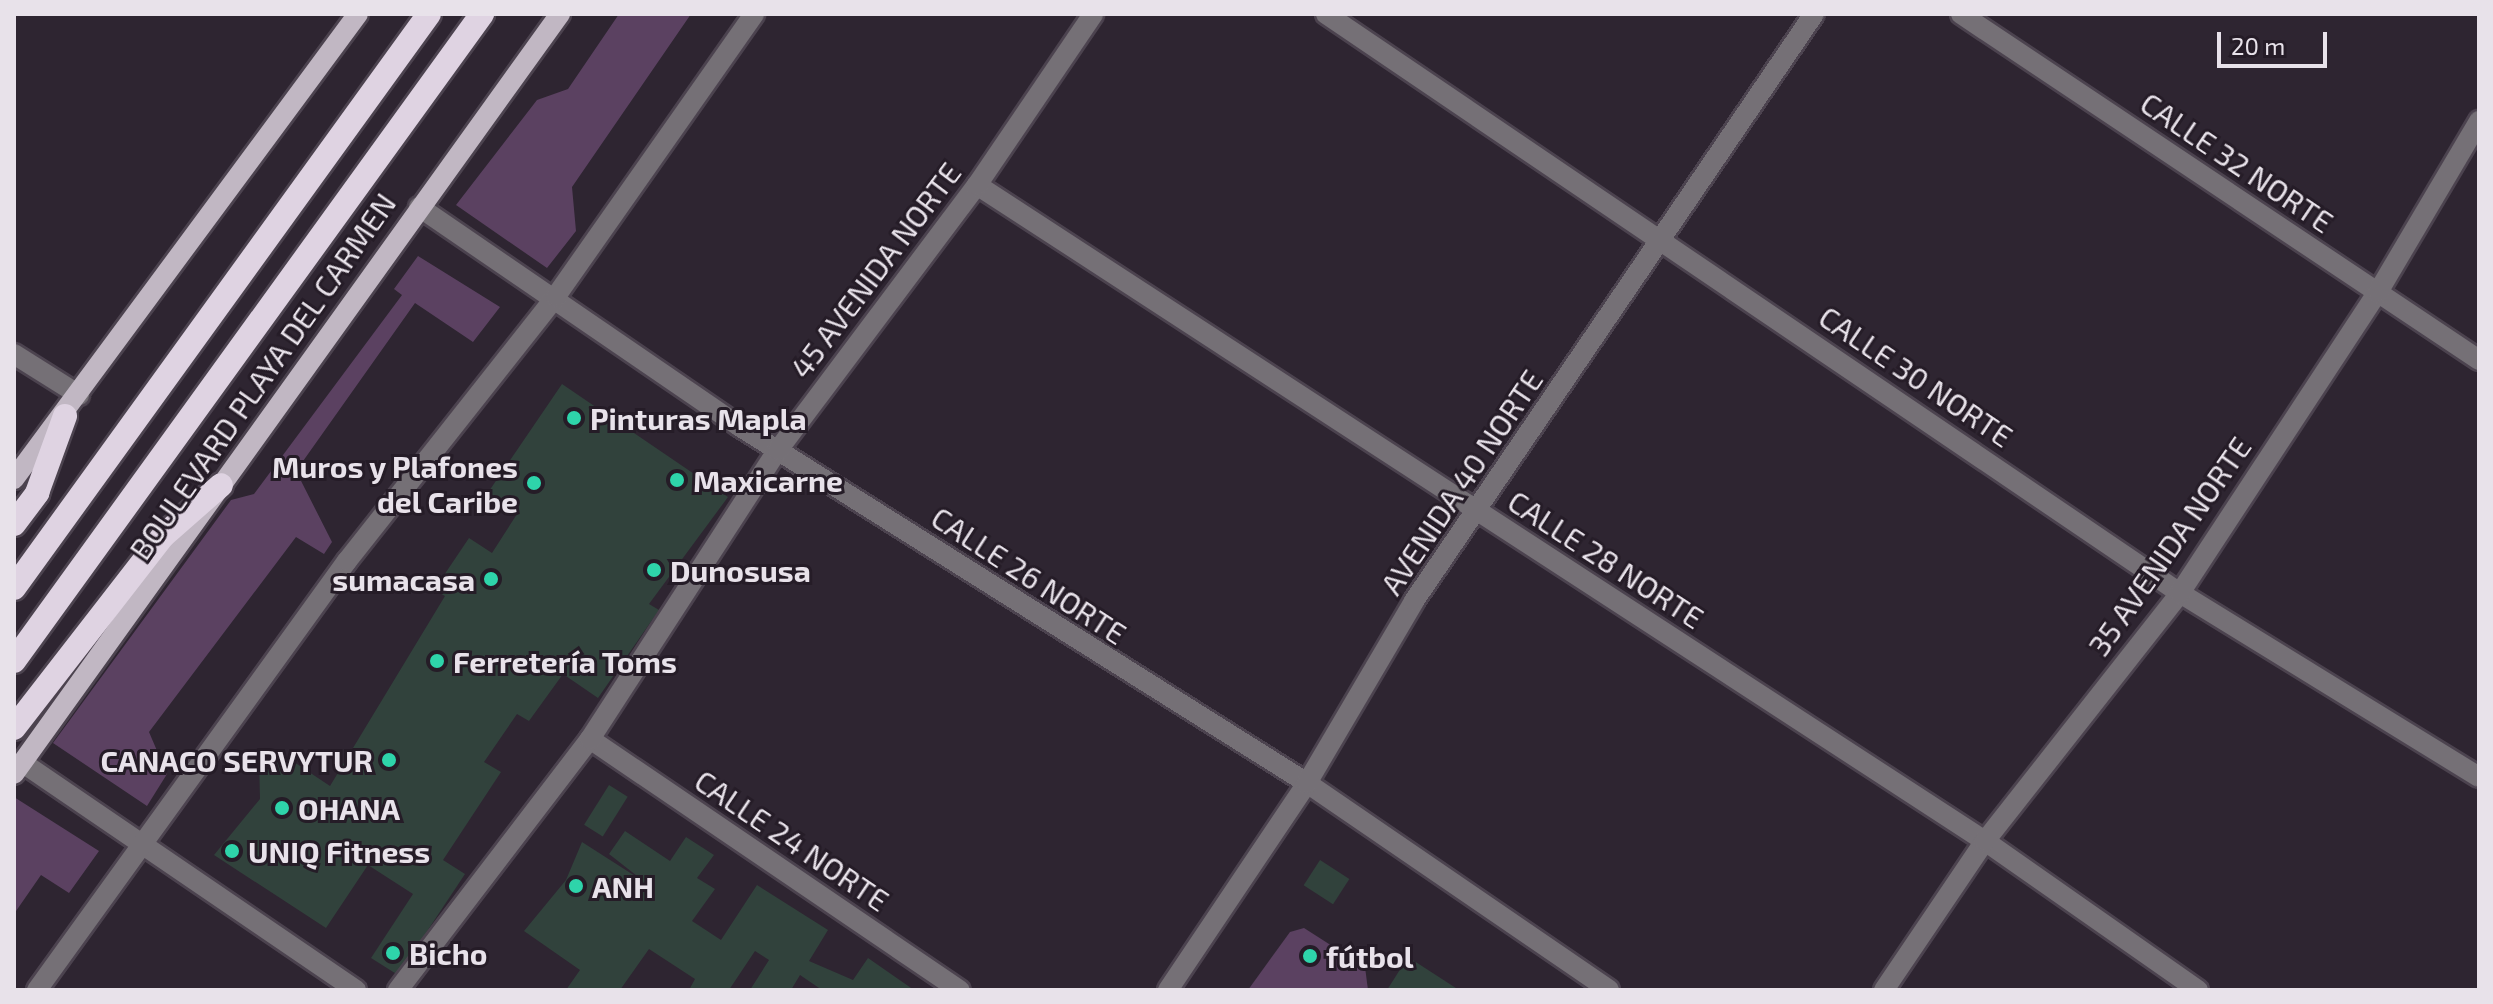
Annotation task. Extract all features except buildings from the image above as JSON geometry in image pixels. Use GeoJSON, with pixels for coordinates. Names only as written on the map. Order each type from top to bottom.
{"type":"FeatureCollection","features":[{"type":"Feature","properties":{"kind":"highway"},"geometry":{"type":"LineString","coordinates":[[14,588],[429,14]]}},
{"type":"Feature","properties":{"kind":"highway"},"geometry":{"type":"LineString","coordinates":[[14,661],[482,14]]}},
{"type":"Feature","properties":{"kind":"highway"},"geometry":{"type":"LineString","coordinates":[[14,524],[37,493],[65,416]]}},
{"type":"Feature","properties":{"kind":"highway"},"geometry":{"type":"LineString","coordinates":[[14,728],[163,536],[221,485]]}},
{"type":"Feature","properties":{"kind":"main road"},"geometry":{"type":"LineString","coordinates":[[14,479],[65,416],[358,14]]}},
{"type":"Feature","properties":{"kind":"main road","name":"BOULEVARD PLAYA DEL CARMEN"},"geometry":{"type":"LineString","coordinates":[[18,768],[560,14]]}},
{"type":"Feature","properties":{"kind":"street"},"geometry":{"type":"LineString","coordinates":[[37,990],[347,561],[556,296],[754,14]]}},
{"type":"Feature","properties":{"kind":"street","name":"45 AVENIDA NORTE"},"geometry":{"type":"LineString","coordinates":[[398,990],[590,739],[778,450],[977,185],[1093,14]]}},
{"type":"Feature","properties":{"kind":"street","name":"CALLE 30 NORTE"},"geometry":{"type":"LineString","coordinates":[[1326,14],[2180,593],[2479,777]]}},
{"type":"Feature","properties":{"kind":"street","name":"AVENIDA 40 NORTE"},"geometry":{"type":"LineString","coordinates":[[1168,990],[1307,783],[1475,510],[1665,241],[1814,14]]}},
{"type":"Feature","properties":{"kind":"street","name":"CALLE 32 NORTE"},"geometry":{"type":"LineString","coordinates":[[1961,14],[2479,360]]}},
{"type":"Feature","properties":{"kind":"street","name":"35 AVENIDA NORTE"},"geometry":{"type":"LineString","coordinates":[[1884,990],[1985,841],[2180,593],[2378,292],[2479,121]]}},
{"type":"Feature","properties":{"kind":"street","name":"CALLE 28 NORTE"},"geometry":{"type":"LineString","coordinates":[[977,185],[1985,841],[2198,990]]}},
{"type":"Feature","properties":{"kind":"street","name":"CALLE 26 NORTE"},"geometry":{"type":"LineString","coordinates":[[419,207],[556,296],[778,450],[1307,783],[1609,990]]}},
{"type":"Feature","properties":{"kind":"street"},"geometry":{"type":"LineString","coordinates":[[14,354],[79,395]]}},
{"type":"Feature","properties":{"kind":"street","name":"CALLE 24 NORTE"},"geometry":{"type":"LineString","coordinates":[[590,739],[960,990]]}},
{"type":"Feature","properties":{"kind":"street"},"geometry":{"type":"LineString","coordinates":[[18,768],[144,844],[356,990]]}},
{"type":"Feature","properties":{"kind":"shaded area"},"geometry":{"type":"Polygon","coordinates":[[[619,14],[691,14],[572,187],[576,231],[547,268],[456,205],[537,100],[568,89],[619,14]]]}},
{"type":"Feature","properties":{"kind":"shaded area"},"geometry":{"type":"Polygon","coordinates":[[[418,256],[500,307],[473,342],[415,303],[296,471],[332,542],[324,554],[296,537],[149,732],[167,774],[147,806],[53,743],[231,500],[254,494],[402,295],[394,289],[418,256]]]}},
{"type":"Feature","properties":{"kind":"shaded area"},"geometry":{"type":"Polygon","coordinates":[[[14,797],[99,851],[69,893],[41,875],[14,914],[14,797]]]}},
{"type":"Feature","properties":{"kind":"shaded area","name":"fútbol"},"geometry":{"type":"Polygon","coordinates":[[[1304,928],[1365,967],[1368,990],[1248,990],[1290,932],[1304,928]]]}},
{"type":"Feature","properties":{"kind":"place","name":"Pinturas Mapla"},"geometry":{"type":"Point","coordinates":[574,418]}},
{"type":"Feature","properties":{"kind":"place","name":"Maxicarne"},"geometry":{"type":"Point","coordinates":[677,480]}},
{"type":"Feature","properties":{"kind":"place","name":"Muros y Plafones del Caribe"},"geometry":{"type":"Point","coordinates":[534,483]}},
{"type":"Feature","properties":{"kind":"place","name":"Dunosusa"},"geometry":{"type":"Point","coordinates":[654,570]}},
{"type":"Feature","properties":{"kind":"place","name":"sumacasa"},"geometry":{"type":"Point","coordinates":[491,579]}},
{"type":"Feature","properties":{"kind":"place","name":"Ferretería Toms"},"geometry":{"type":"Point","coordinates":[437,661]}},
{"type":"Feature","properties":{"kind":"place","name":"CANACO SERVYTUR"},"geometry":{"type":"Point","coordinates":[389,760]}},
{"type":"Feature","properties":{"kind":"place","name":"OHANA"},"geometry":{"type":"Point","coordinates":[282,808]}},
{"type":"Feature","properties":{"kind":"place","name":"UNIQ Fitness"},"geometry":{"type":"Point","coordinates":[232,851]}},
{"type":"Feature","properties":{"kind":"place","name":"ANH"},"geometry":{"type":"Point","coordinates":[576,886]}},
{"type":"Feature","properties":{"kind":"place","name":"Bicho"},"geometry":{"type":"Point","coordinates":[393,953]}},
{"type":"Feature","properties":{"kind":"place","name":"fútbol"},"geometry":{"type":"Point","coordinates":[1310,956]}}]}
